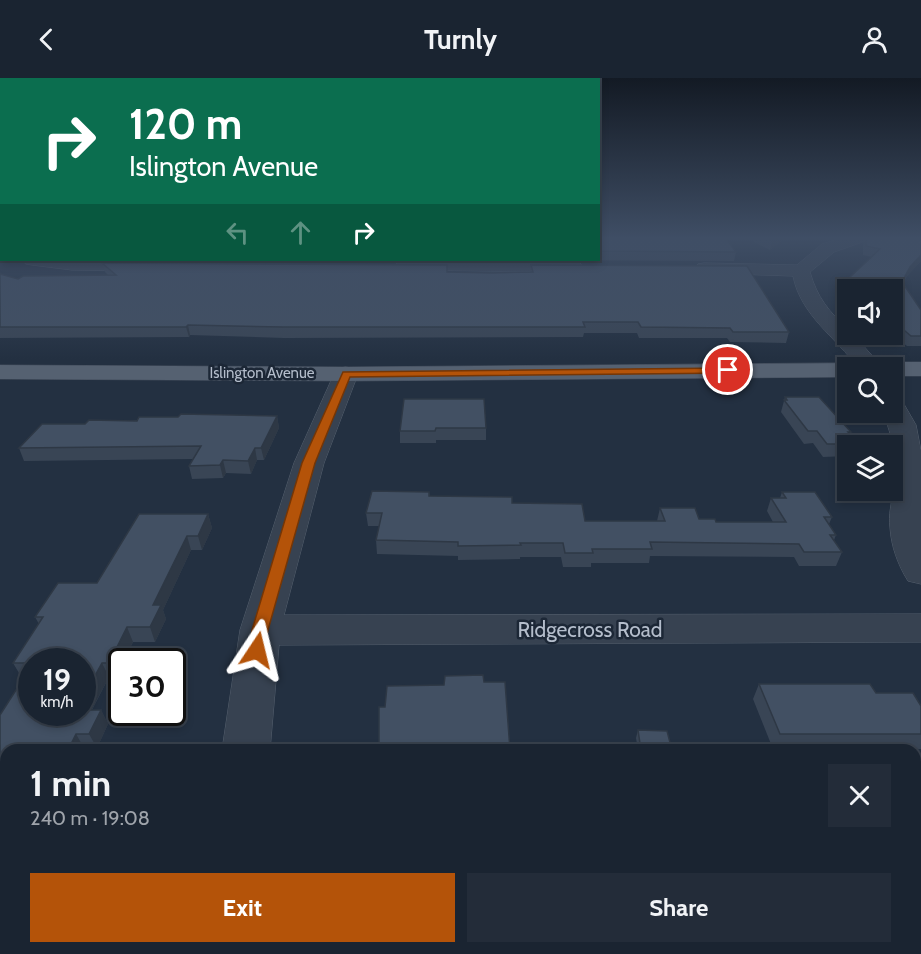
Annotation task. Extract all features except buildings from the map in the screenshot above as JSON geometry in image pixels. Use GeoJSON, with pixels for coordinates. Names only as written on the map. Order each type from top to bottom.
{"type":"FeatureCollection","features":[{"type":"Feature","properties":{"kind":"main road"},"geometry":{"type":"LineString","coordinates":[[903,369],[921,369]]}},
{"type":"Feature","properties":{"kind":"main road","name":"Islington Avenue"},"geometry":{"type":"LineString","coordinates":[[0,372],[346,374],[837,370]]}},
{"type":"Feature","properties":{"kind":"street"},"geometry":{"type":"LineString","coordinates":[[801,278],[802,285],[820,316],[864,357]]}},
{"type":"Feature","properties":{"kind":"street"},"geometry":{"type":"LineString","coordinates":[[247,744],[260,630],[309,463],[346,374]]}},
{"type":"Feature","properties":{"kind":"street"},"geometry":{"type":"LineString","coordinates":[[901,423],[909,472],[906,526],[913,555],[921,572]]}},
{"type":"Feature","properties":{"kind":"street","name":"Ridgecross Road"},"geometry":{"type":"LineString","coordinates":[[260,630],[921,628]]}},
{"type":"Feature","properties":{"kind":"route"},"geometry":{"type":"LineString","coordinates":[[257,650],[260,630],[309,463],[346,374],[728,370]]}}]}
